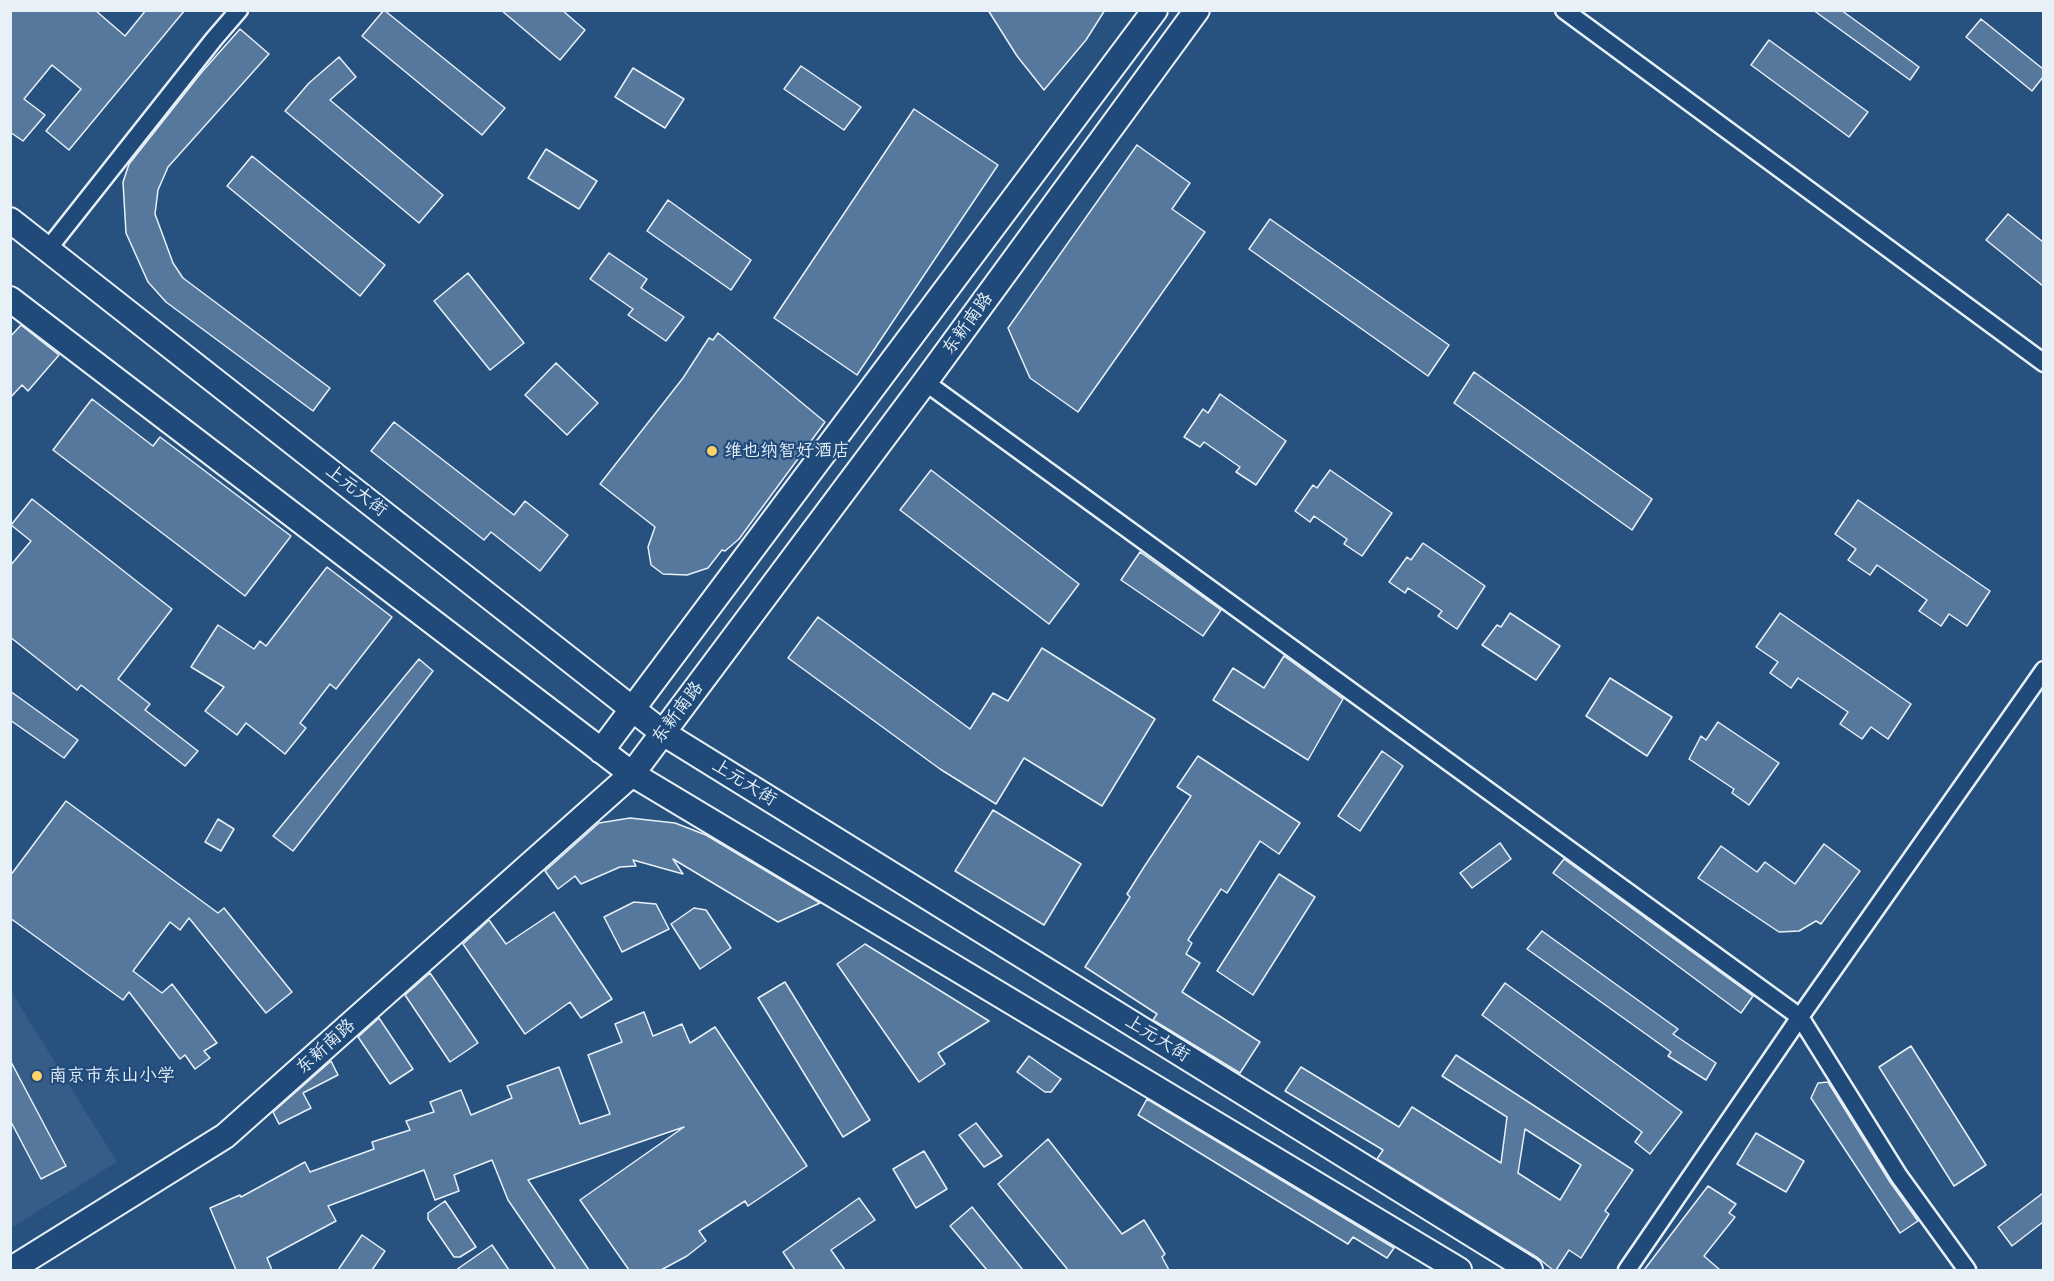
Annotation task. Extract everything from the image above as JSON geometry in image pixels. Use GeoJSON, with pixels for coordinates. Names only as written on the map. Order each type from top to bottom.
{"type":"FeatureCollection","features":[{"type":"Feature","properties":{"kind":"main road","name":"东新南路"},"geometry":{"type":"LineString","coordinates":[[602,751],[1155,10]]}},
{"type":"Feature","properties":{"kind":"main road","name":"东新南路"},"geometry":{"type":"LineString","coordinates":[[10,1270],[225,1136],[632,774],[925,382],[1197,10]]}},
{"type":"Feature","properties":{"kind":"main road","name":"上元大街"},"geometry":{"type":"LineString","coordinates":[[10,220],[663,733],[1530,1270]]}},
{"type":"Feature","properties":{"kind":"main road"},"geometry":{"type":"LineString","coordinates":[[10,299],[632,774],[1460,1270]]}},
{"type":"Feature","properties":{"kind":"street"},"geometry":{"type":"LineString","coordinates":[[48,249],[239,10]]}},
{"type":"Feature","properties":{"kind":"street"},"geometry":{"type":"LineString","coordinates":[[1564,10],[2043,363]]}},
{"type":"Feature","properties":{"kind":"street"},"geometry":{"type":"LineString","coordinates":[[925,382],[1800,1017],[1899,1176],[1967,1270]]}},
{"type":"Feature","properties":{"kind":"street"},"geometry":{"type":"LineString","coordinates":[[1627,1270],[1800,1017],[2043,670]]}},
{"type":"Feature","properties":{"kind":"shaded area","name":"南京市东山小学"},"geometry":{"type":"Polygon","coordinates":[[[10,990],[117,1162],[11,1228],[10,1228],[10,990]]]}},
{"type":"Feature","properties":{"kind":"building"},"geometry":{"type":"Polygon","coordinates":[[[10,10],[95,10],[125,36],[146,10],[185,10],[69,150],[46,131],[81,89],[52,65],[24,99],[45,115],[23,141],[10,132],[10,10]]]}},
{"type":"Feature","properties":{"kind":"building"},"geometry":{"type":"Polygon","coordinates":[[[384,10],[505,108],[482,135],[362,36],[384,10]]]}},
{"type":"Feature","properties":{"kind":"building"},"geometry":{"type":"Polygon","coordinates":[[[501,10],[562,10],[585,30],[560,60],[501,10]]]}},
{"type":"Feature","properties":{"kind":"building"},"geometry":{"type":"Polygon","coordinates":[[[988,10],[1105,10],[1086,40],[1044,90],[1017,56],[988,10]]]}},
{"type":"Feature","properties":{"kind":"building"},"geometry":{"type":"Polygon","coordinates":[[[1813,10],[1841,10],[1919,67],[1910,80],[1813,10]]]}},
{"type":"Feature","properties":{"kind":"building"},"geometry":{"type":"Polygon","coordinates":[[[1981,19],[2043,69],[2043,77],[2032,91],[1966,37],[1981,19]]]}},
{"type":"Feature","properties":{"kind":"building"},"geometry":{"type":"Polygon","coordinates":[[[240,29],[269,54],[168,167],[158,190],[155,214],[173,263],[183,278],[330,388],[313,411],[166,302],[148,282],[126,233],[123,182],[129,164],[201,73],[240,29]]]}},
{"type":"Feature","properties":{"kind":"building"},"geometry":{"type":"Polygon","coordinates":[[[1769,40],[1868,112],[1849,137],[1751,65],[1769,40]]]}},
{"type":"Feature","properties":{"kind":"building"},"geometry":{"type":"Polygon","coordinates":[[[339,57],[356,77],[330,100],[443,195],[419,223],[285,111],[309,83],[339,57]]]}},
{"type":"Feature","properties":{"kind":"building"},"geometry":{"type":"Polygon","coordinates":[[[801,66],[861,107],[844,130],[784,89],[801,66]]]}},
{"type":"Feature","properties":{"kind":"building"},"geometry":{"type":"Polygon","coordinates":[[[633,68],[684,99],[665,128],[615,97],[633,68]]]}},
{"type":"Feature","properties":{"kind":"building"},"geometry":{"type":"Polygon","coordinates":[[[914,109],[998,165],[857,375],[774,318],[914,109]]]}},
{"type":"Feature","properties":{"kind":"building"},"geometry":{"type":"Polygon","coordinates":[[[1137,145],[1190,183],[1172,209],[1205,232],[1078,412],[1030,378],[1008,328],[1137,145]]]}},
{"type":"Feature","properties":{"kind":"building"},"geometry":{"type":"Polygon","coordinates":[[[546,149],[597,181],[579,209],[528,178],[546,149]]]}},
{"type":"Feature","properties":{"kind":"building"},"geometry":{"type":"Polygon","coordinates":[[[252,156],[385,265],[360,296],[227,186],[252,156]]]}},
{"type":"Feature","properties":{"kind":"building"},"geometry":{"type":"Polygon","coordinates":[[[668,200],[751,260],[731,290],[647,231],[668,200]]]}},
{"type":"Feature","properties":{"kind":"building"},"geometry":{"type":"Polygon","coordinates":[[[2008,214],[2043,242],[2043,286],[1986,240],[2008,214]]]}},
{"type":"Feature","properties":{"kind":"building"},"geometry":{"type":"Polygon","coordinates":[[[1270,219],[1449,345],[1428,376],[1249,249],[1270,219]]]}},
{"type":"Feature","properties":{"kind":"building"},"geometry":{"type":"Polygon","coordinates":[[[609,253],[647,279],[641,288],[684,317],[666,341],[628,315],[633,309],[590,279],[609,253]]]}},
{"type":"Feature","properties":{"kind":"building"},"geometry":{"type":"Polygon","coordinates":[[[468,273],[524,343],[490,370],[434,301],[468,273]]]}},
{"type":"Feature","properties":{"kind":"building"},"geometry":{"type":"Polygon","coordinates":[[[21,325],[59,355],[28,391],[22,385],[10,398],[10,337],[21,325]]]}},
{"type":"Feature","properties":{"kind":"building","name":"维也纳智好酒店"},"geometry":{"type":"Polygon","coordinates":[[[718,333],[825,422],[739,539],[725,551],[722,550],[708,568],[687,575],[663,574],[651,565],[648,547],[655,527],[600,484],[683,378],[709,338],[713,340],[718,333]]]}},
{"type":"Feature","properties":{"kind":"building"},"geometry":{"type":"Polygon","coordinates":[[[556,363],[598,403],[567,435],[525,395],[556,363]]]}},
{"type":"Feature","properties":{"kind":"building"},"geometry":{"type":"Polygon","coordinates":[[[1474,372],[1652,499],[1632,530],[1454,403],[1474,372]]]}},
{"type":"Feature","properties":{"kind":"building"},"geometry":{"type":"Polygon","coordinates":[[[1220,394],[1286,441],[1256,485],[1236,472],[1240,467],[1204,442],[1200,447],[1184,437],[1203,409],[1208,413],[1220,394]]]}},
{"type":"Feature","properties":{"kind":"building"},"geometry":{"type":"Polygon","coordinates":[[[92,399],[153,446],[160,437],[291,536],[245,596],[53,450],[92,399]]]}},
{"type":"Feature","properties":{"kind":"building"},"geometry":{"type":"Polygon","coordinates":[[[394,422],[514,515],[525,501],[568,535],[540,571],[491,532],[484,540],[371,451],[394,422]]]}},
{"type":"Feature","properties":{"kind":"building"},"geometry":{"type":"Polygon","coordinates":[[[931,470],[1079,584],[1049,624],[900,510],[931,470]]]}},
{"type":"Feature","properties":{"kind":"building"},"geometry":{"type":"Polygon","coordinates":[[[1330,470],[1392,513],[1362,556],[1344,544],[1347,539],[1314,516],[1310,522],[1295,511],[1313,485],[1317,488],[1330,470]]]}},
{"type":"Feature","properties":{"kind":"building"},"geometry":{"type":"Polygon","coordinates":[[[32,499],[172,609],[118,679],[150,704],[145,710],[198,751],[185,766],[81,685],[77,690],[10,637],[10,566],[31,541],[11,525],[32,499]]]}},
{"type":"Feature","properties":{"kind":"building"},"geometry":{"type":"Polygon","coordinates":[[[1858,500],[1990,591],[1967,626],[1949,614],[1941,626],[1919,611],[1927,600],[1877,565],[1870,575],[1848,560],[1856,549],[1835,534],[1858,500]]]}},
{"type":"Feature","properties":{"kind":"building"},"geometry":{"type":"Polygon","coordinates":[[[1423,543],[1485,586],[1457,629],[1438,616],[1442,611],[1408,588],[1405,593],[1389,582],[1407,557],[1411,560],[1423,543]]]}},
{"type":"Feature","properties":{"kind":"building"},"geometry":{"type":"Polygon","coordinates":[[[1140,552],[1221,610],[1203,636],[1121,580],[1140,552]]]}},
{"type":"Feature","properties":{"kind":"building"},"geometry":{"type":"Polygon","coordinates":[[[327,567],[392,617],[336,689],[330,684],[300,723],[306,728],[285,754],[246,723],[237,735],[205,711],[224,687],[191,667],[218,625],[254,649],[260,641],[266,646],[327,567]]]}},
{"type":"Feature","properties":{"kind":"building"},"geometry":{"type":"Polygon","coordinates":[[[1510,613],[1560,646],[1536,680],[1482,645],[1497,625],[1501,627],[1510,613]]]}},
{"type":"Feature","properties":{"kind":"building"},"geometry":{"type":"Polygon","coordinates":[[[1780,613],[1911,704],[1888,739],[1871,727],[1862,739],[1840,724],[1848,712],[1798,678],[1791,688],[1770,673],[1778,662],[1756,647],[1780,613]]]}},
{"type":"Feature","properties":{"kind":"building"},"geometry":{"type":"Polygon","coordinates":[[[818,617],[970,729],[993,693],[1008,701],[1042,648],[1155,719],[1102,806],[1024,758],[996,804],[940,769],[788,658],[818,617]]]}},
{"type":"Feature","properties":{"kind":"building"},"geometry":{"type":"Polygon","coordinates":[[[1284,656],[1343,699],[1308,760],[1213,700],[1233,668],[1264,688],[1284,656]]]}},
{"type":"Feature","properties":{"kind":"building"},"geometry":{"type":"Polygon","coordinates":[[[419,659],[433,671],[293,851],[273,836],[419,659]]]}},
{"type":"Feature","properties":{"kind":"building"},"geometry":{"type":"Polygon","coordinates":[[[1610,678],[1672,717],[1647,756],[1586,716],[1610,678]]]}},
{"type":"Feature","properties":{"kind":"building"},"geometry":{"type":"Polygon","coordinates":[[[10,691],[78,740],[64,758],[10,720],[10,691]]]}},
{"type":"Feature","properties":{"kind":"building"},"geometry":{"type":"Polygon","coordinates":[[[1718,722],[1779,763],[1749,805],[1732,793],[1734,789],[1689,759],[1701,736],[1706,740],[1718,722]]]}},
{"type":"Feature","properties":{"kind":"building"},"geometry":{"type":"Polygon","coordinates":[[[1382,751],[1403,766],[1360,831],[1338,816],[1382,751]]]}},
{"type":"Feature","properties":{"kind":"building"},"geometry":{"type":"Polygon","coordinates":[[[1198,756],[1300,823],[1279,854],[1260,841],[1227,893],[1221,889],[1188,940],[1192,943],[1186,954],[1200,963],[1182,992],[1260,1042],[1240,1073],[1153,1020],[1157,1014],[1085,967],[1130,897],[1127,894],[1191,796],[1177,787],[1198,756]]]}},
{"type":"Feature","properties":{"kind":"building"},"geometry":{"type":"Polygon","coordinates":[[[66,801],[218,913],[224,908],[292,992],[266,1013],[189,918],[180,930],[170,922],[133,971],[162,993],[172,984],[217,1043],[204,1051],[210,1058],[195,1069],[185,1055],[180,1059],[129,992],[123,1000],[10,918],[10,876],[66,801]]]}},
{"type":"Feature","properties":{"kind":"building"},"geometry":{"type":"Polygon","coordinates":[[[993,810],[1081,864],[1044,925],[955,871],[993,810]]]}},
{"type":"Feature","properties":{"kind":"building"},"geometry":{"type":"Polygon","coordinates":[[[630,818],[675,823],[706,835],[820,903],[778,922],[673,859],[683,874],[633,860],[636,866],[620,867],[581,884],[575,876],[558,889],[545,871],[599,823],[630,818]]]}},
{"type":"Feature","properties":{"kind":"building"},"geometry":{"type":"Polygon","coordinates":[[[218,819],[234,829],[221,851],[205,842],[218,819]]]}},
{"type":"Feature","properties":{"kind":"building"},"geometry":{"type":"Polygon","coordinates":[[[1500,843],[1511,859],[1472,888],[1460,873],[1500,843]]]}},
{"type":"Feature","properties":{"kind":"building"},"geometry":{"type":"Polygon","coordinates":[[[1824,844],[1860,871],[1821,924],[1816,921],[1799,931],[1779,932],[1698,878],[1721,846],[1757,872],[1765,862],[1795,884],[1824,844]]]}},
{"type":"Feature","properties":{"kind":"building"},"geometry":{"type":"Polygon","coordinates":[[[1564,859],[1753,996],[1741,1013],[1553,873],[1564,859]]]}},
{"type":"Feature","properties":{"kind":"building"},"geometry":{"type":"Polygon","coordinates":[[[1279,874],[1315,897],[1253,995],[1217,971],[1279,874]]]}},
{"type":"Feature","properties":{"kind":"building"},"geometry":{"type":"Polygon","coordinates":[[[634,902],[656,904],[669,929],[622,952],[604,917],[634,902]]]}},
{"type":"Feature","properties":{"kind":"building"},"geometry":{"type":"Polygon","coordinates":[[[694,908],[706,910],[731,948],[700,969],[671,924],[694,908]]]}},
{"type":"Feature","properties":{"kind":"building"},"geometry":{"type":"Polygon","coordinates":[[[554,912],[612,999],[581,1018],[570,1002],[525,1034],[463,944],[489,920],[506,944],[554,912]]]}},
{"type":"Feature","properties":{"kind":"building"},"geometry":{"type":"Polygon","coordinates":[[[1542,931],[1678,1029],[1673,1034],[1716,1063],[1706,1080],[1668,1056],[1671,1052],[1527,949],[1542,931]]]}},
{"type":"Feature","properties":{"kind":"building"},"geometry":{"type":"Polygon","coordinates":[[[865,944],[989,1021],[938,1053],[945,1064],[919,1082],[837,964],[865,944]]]}},
{"type":"Feature","properties":{"kind":"building"},"geometry":{"type":"Polygon","coordinates":[[[430,973],[478,1043],[450,1062],[405,995],[430,973]]]}},
{"type":"Feature","properties":{"kind":"building"},"geometry":{"type":"Polygon","coordinates":[[[785,982],[870,1120],[843,1137],[758,998],[785,982]]]}},
{"type":"Feature","properties":{"kind":"building"},"geometry":{"type":"Polygon","coordinates":[[[1505,983],[1682,1112],[1650,1154],[1635,1142],[1642,1132],[1482,1015],[1505,983]]]}},
{"type":"Feature","properties":{"kind":"building"},"geometry":{"type":"Polygon","coordinates":[[[644,1012],[653,1036],[682,1024],[690,1043],[715,1027],[807,1166],[748,1206],[745,1201],[699,1231],[706,1241],[687,1256],[661,1270],[629,1270],[580,1200],[684,1127],[528,1180],[589,1270],[556,1270],[508,1200],[492,1160],[454,1175],[459,1191],[435,1200],[424,1170],[328,1206],[336,1221],[267,1258],[272,1270],[236,1270],[210,1208],[240,1195],[241,1197],[305,1162],[310,1172],[374,1149],[372,1142],[410,1130],[406,1121],[434,1112],[430,1102],[461,1090],[471,1115],[512,1098],[507,1086],[559,1067],[580,1124],[610,1114],[588,1055],[622,1042],[615,1024],[644,1012]]]}},
{"type":"Feature","properties":{"kind":"building"},"geometry":{"type":"Polygon","coordinates":[[[379,1018],[413,1069],[390,1084],[358,1037],[379,1018]]]}},
{"type":"Feature","properties":{"kind":"building"},"geometry":{"type":"Polygon","coordinates":[[[1911,1046],[1986,1165],[1954,1186],[1879,1067],[1911,1046]]]}},
{"type":"Feature","properties":{"kind":"building"},"geometry":{"type":"Polygon","coordinates":[[[1456,1055],[1633,1170],[1605,1211],[1609,1214],[1581,1258],[1569,1250],[1556,1270],[1553,1270],[1538,1258],[1377,1159],[1383,1150],[1285,1091],[1301,1067],[1399,1127],[1412,1107],[1501,1163],[1507,1117],[1442,1076],[1456,1055]],[[1525,1129],[1518,1173],[1560,1200],[1581,1165],[1525,1129]]]}},
{"type":"Feature","properties":{"kind":"building"},"geometry":{"type":"Polygon","coordinates":[[[1029,1056],[1061,1079],[1051,1092],[1045,1092],[1017,1072],[1029,1056]]]}},
{"type":"Feature","properties":{"kind":"building"},"geometry":{"type":"Polygon","coordinates":[[[10,1060],[66,1166],[41,1179],[10,1120],[10,1060]]]}},
{"type":"Feature","properties":{"kind":"building"},"geometry":{"type":"Polygon","coordinates":[[[331,1061],[338,1075],[303,1093],[311,1108],[279,1124],[273,1112],[331,1061]]]}},
{"type":"Feature","properties":{"kind":"building"},"geometry":{"type":"Polygon","coordinates":[[[1828,1082],[1890,1182],[1918,1221],[1900,1233],[1811,1098],[1818,1083],[1828,1082]]]}},
{"type":"Feature","properties":{"kind":"building"},"geometry":{"type":"Polygon","coordinates":[[[1147,1099],[1394,1248],[1387,1258],[1353,1237],[1348,1244],[1138,1115],[1147,1099]]]}},
{"type":"Feature","properties":{"kind":"building"},"geometry":{"type":"Polygon","coordinates":[[[976,1123],[1002,1156],[984,1167],[959,1135],[976,1123]]]}},
{"type":"Feature","properties":{"kind":"building"},"geometry":{"type":"Polygon","coordinates":[[[1756,1133],[1804,1161],[1786,1192],[1737,1164],[1756,1133]]]}},
{"type":"Feature","properties":{"kind":"building"},"geometry":{"type":"Polygon","coordinates":[[[1048,1139],[1122,1234],[1144,1220],[1165,1254],[1162,1257],[1169,1270],[1068,1270],[998,1184],[1048,1139]]]}},
{"type":"Feature","properties":{"kind":"building"},"geometry":{"type":"Polygon","coordinates":[[[924,1151],[947,1189],[916,1208],[893,1169],[924,1151]]]}},
{"type":"Feature","properties":{"kind":"building"},"geometry":{"type":"Polygon","coordinates":[[[1708,1186],[1736,1204],[1729,1213],[1735,1217],[1704,1256],[1720,1270],[1644,1270],[1708,1186]]]}},
{"type":"Feature","properties":{"kind":"building"},"geometry":{"type":"Polygon","coordinates":[[[2043,1193],[2043,1222],[2012,1246],[1998,1227],[2043,1193]]]}},
{"type":"Feature","properties":{"kind":"building"},"geometry":{"type":"Polygon","coordinates":[[[859,1198],[875,1220],[831,1250],[845,1270],[795,1270],[783,1252],[859,1198]]]}},
{"type":"Feature","properties":{"kind":"building"},"geometry":{"type":"Polygon","coordinates":[[[445,1201],[476,1247],[460,1257],[454,1257],[428,1219],[428,1213],[445,1201]]]}},
{"type":"Feature","properties":{"kind":"building"},"geometry":{"type":"Polygon","coordinates":[[[972,1207],[1023,1270],[987,1270],[950,1226],[972,1207]]]}},
{"type":"Feature","properties":{"kind":"building"},"geometry":{"type":"Polygon","coordinates":[[[362,1235],[385,1251],[372,1270],[338,1270],[362,1235]]]}},
{"type":"Feature","properties":{"kind":"building"},"geometry":{"type":"Polygon","coordinates":[[[492,1245],[509,1270],[456,1270],[492,1245]]]}},
{"type":"Feature","properties":{"kind":"place","name":"维也纳智好酒店"},"geometry":{"type":"Point","coordinates":[712,451]}},
{"type":"Feature","properties":{"kind":"place","name":"南京市东山小学"},"geometry":{"type":"Point","coordinates":[37,1076]}}]}
